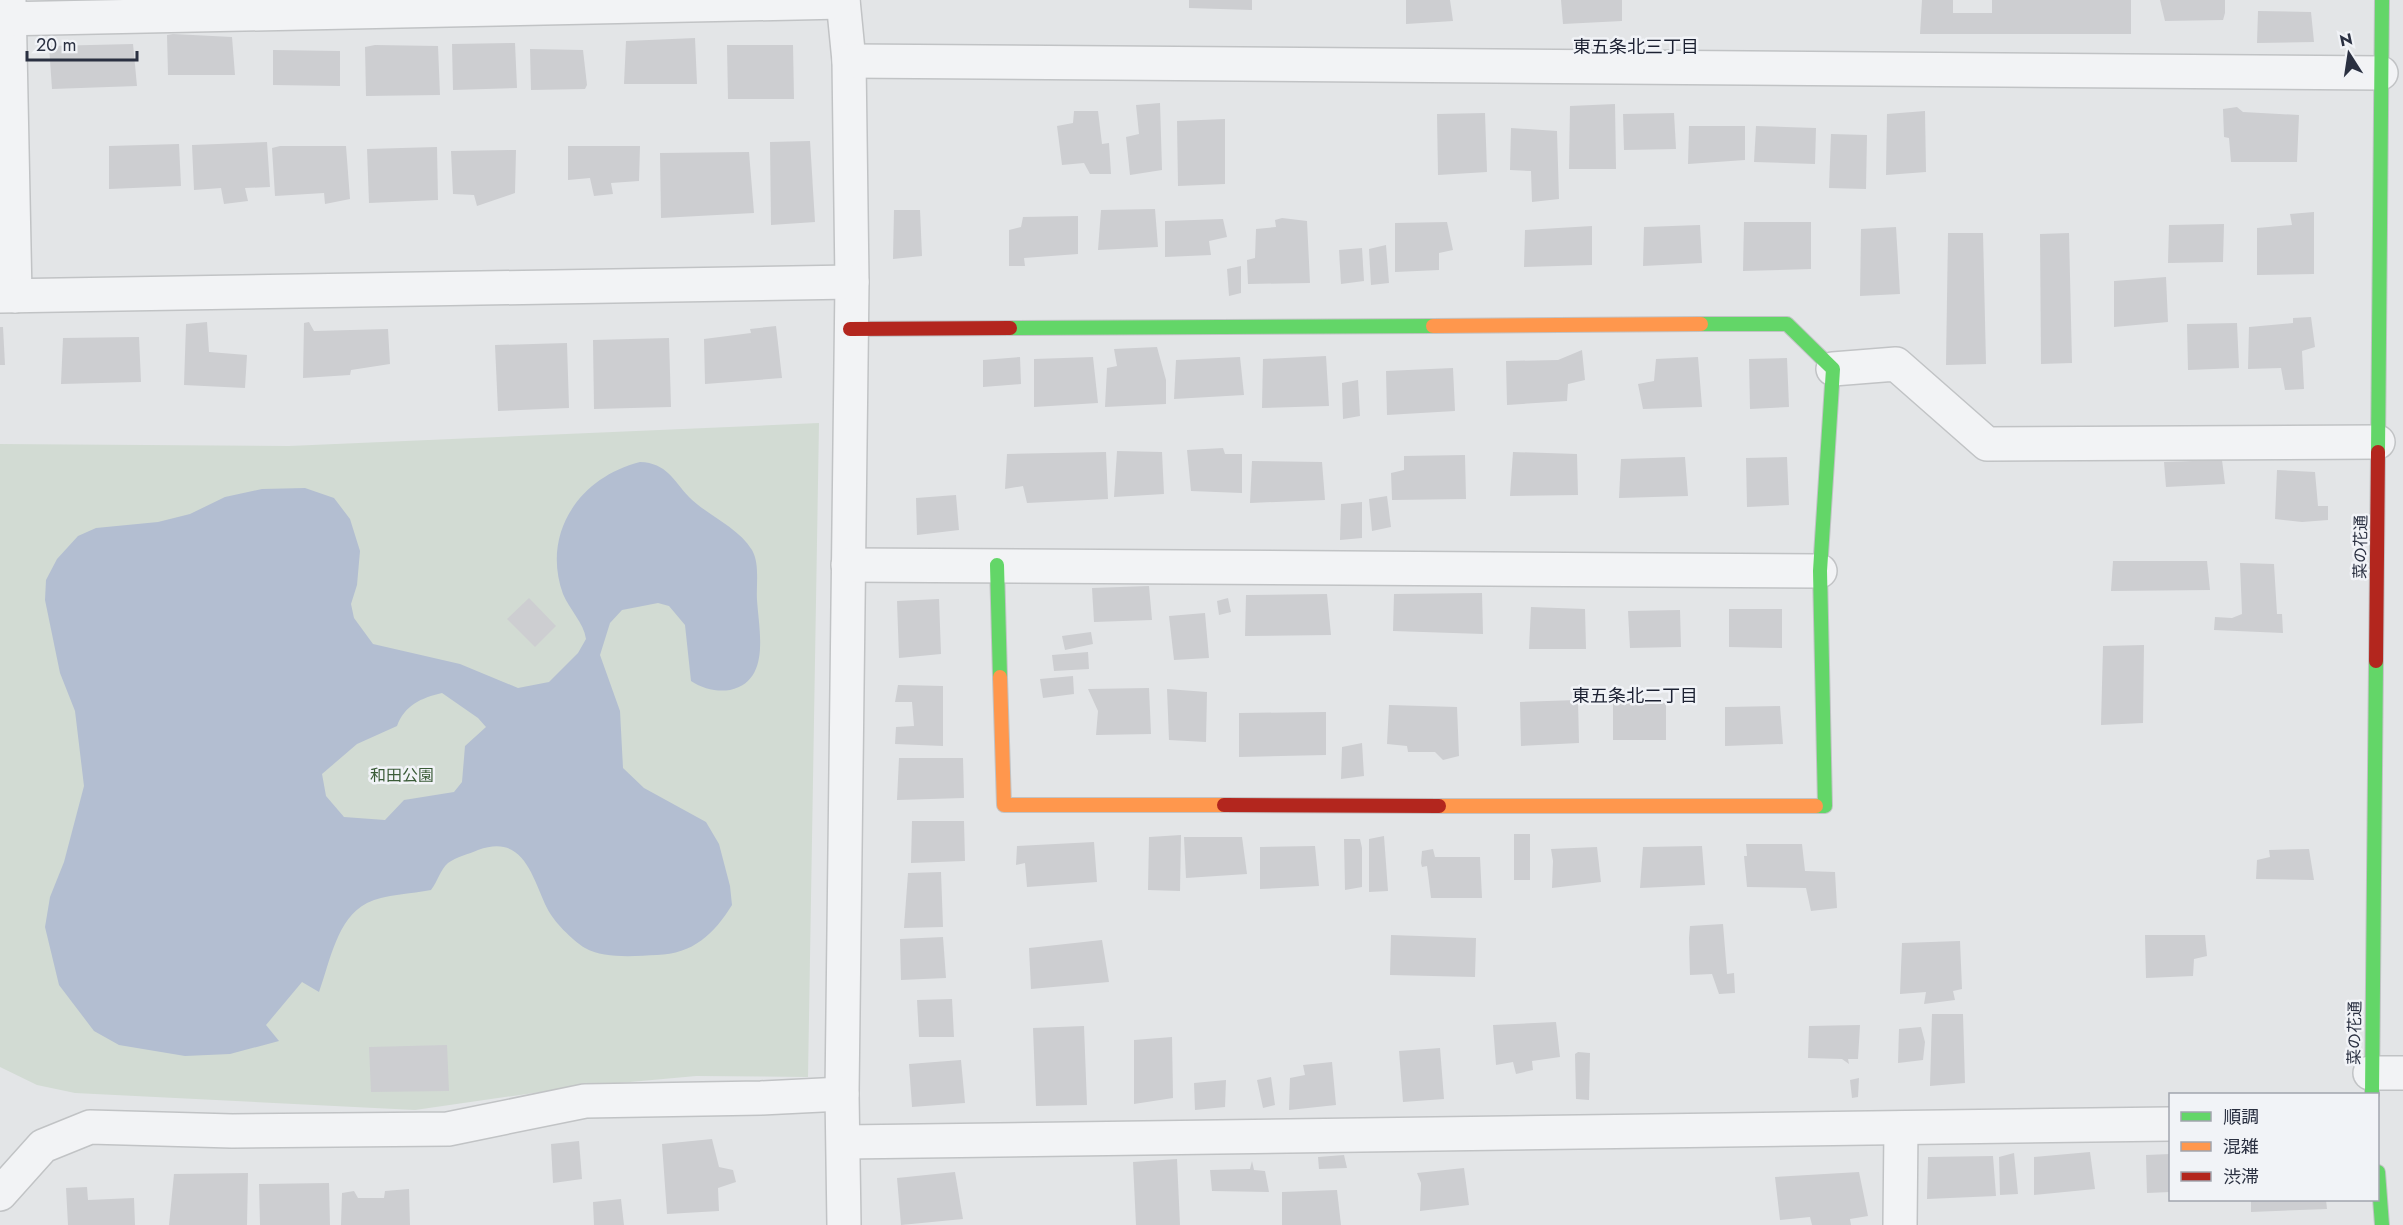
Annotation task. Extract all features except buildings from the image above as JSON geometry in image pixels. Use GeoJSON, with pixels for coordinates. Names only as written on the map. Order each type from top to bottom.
{"type":"FeatureCollection","features":[{"type":"Feature","properties":{"kind":"street","name":"菜の花通"},"geometry":{"type":"LineString","coordinates":[[2371,1084],[2382,0]]}},
{"type":"Feature","properties":{"kind":"street"},"geometry":{"type":"LineString","coordinates":[[844,1225],[842,1094],[852,282],[849,61],[843,1],[6,12],[8,296],[852,282]]}},
{"type":"Feature","properties":{"kind":"street"},"geometry":{"type":"LineString","coordinates":[[849,61],[2381,73]]}},
{"type":"Feature","properties":{"kind":"street"},"geometry":{"type":"LineString","coordinates":[[850,329],[1787,324],[1833,369],[1896,364],[1987,444],[2378,442]]}},
{"type":"Feature","properties":{"kind":"street"},"geometry":{"type":"LineString","coordinates":[[997,566],[1004,805],[1825,806],[1820,571],[1833,369]]}},
{"type":"Feature","properties":{"kind":"street"},"geometry":{"type":"LineString","coordinates":[[848,565],[1820,571]]}},
{"type":"Feature","properties":{"kind":"street"},"geometry":{"type":"LineString","coordinates":[[2371,1084],[2403,1072]]}},
{"type":"Feature","properties":{"kind":"street"},"geometry":{"type":"LineString","coordinates":[[0,1194],[43,1146],[90,1127],[232,1131],[448,1129],[585,1101],[842,1094]]}},
{"type":"Feature","properties":{"kind":"street"},"geometry":{"type":"LineString","coordinates":[[844,1142],[2169,1124]]}},
{"type":"Feature","properties":{"kind":"street"},"geometry":{"type":"LineString","coordinates":[[1900,1225],[1901,1128]]}},
{"type":"Feature","properties":{"kind":"street"},"geometry":{"type":"LineString","coordinates":[[2379,1185],[2382,1225]]}},
{"type":"Feature","properties":{"kind":"green space","name":"和田公園"},"geometry":{"type":"Polygon","coordinates":[[[819,423],[808,1077],[696,1076],[575,1087],[415,1110],[75,1093],[37,1085],[0,1067],[0,444],[289,446],[819,423]]]}},
{"type":"Feature","properties":{"kind":"water"},"geometry":{"type":"Polygon","coordinates":[[[640,462],[663,469],[689,497],[746,542],[756,562],[760,653],[752,676],[743,685],[720,691],[705,688],[691,681],[685,625],[669,606],[658,603],[622,610],[610,623],[600,655],[620,711],[623,768],[644,788],[706,822],[719,844],[730,886],[732,905],[718,925],[701,941],[670,954],[620,956],[593,952],[574,940],[554,919],[524,861],[516,853],[506,848],[494,846],[459,857],[448,863],[431,890],[382,898],[367,903],[357,910],[348,919],[336,942],[319,992],[302,982],[266,1025],[279,1041],[230,1054],[185,1056],[119,1045],[94,1031],[59,985],[45,927],[50,897],[64,862],[84,786],[75,711],[60,673],[45,600],[46,580],[57,559],[78,536],[96,528],[158,522],[190,514],[225,497],[262,489],[305,488],[334,498],[350,519],[360,551],[357,585],[351,604],[354,618],[373,644],[460,664],[518,688],[549,682],[578,653],[586,639],[582,627],[563,594],[558,571],[557,550],[562,529],[583,494],[600,480],[619,469],[640,462]],[[442,693],[421,700],[404,713],[397,726],[357,744],[322,774],[326,796],[344,817],[385,820],[404,800],[454,792],[462,782],[465,746],[486,727],[478,718],[442,693]]]}},
{"type":"Feature","properties":{"kind":"traffic: fast"},"geometry":{"type":"LineString","coordinates":[[2378,452],[2382,0]]}},
{"type":"Feature","properties":{"kind":"traffic: fast"},"geometry":{"type":"LineString","coordinates":[[1701,324],[1787,324],[1833,369],[1820,571],[1825,806],[1816,806]]}},
{"type":"Feature","properties":{"kind":"traffic: fast"},"geometry":{"type":"LineString","coordinates":[[1010,328],[1433,326]]}},
{"type":"Feature","properties":{"kind":"traffic: fast"},"geometry":{"type":"LineString","coordinates":[[997,565],[1000,677]]}},
{"type":"Feature","properties":{"kind":"traffic: fast"},"geometry":{"type":"LineString","coordinates":[[2372,1093],[2376,661]]}},
{"type":"Feature","properties":{"kind":"traffic: fast"},"geometry":{"type":"LineString","coordinates":[[2379,1185],[2382,1225]]}},
{"type":"Feature","properties":{"kind":"traffic: slow"},"geometry":{"type":"LineString","coordinates":[[1433,326],[1701,324]]}},
{"type":"Feature","properties":{"kind":"traffic: slow"},"geometry":{"type":"LineString","coordinates":[[1000,677],[1004,805],[1224,805]]}},
{"type":"Feature","properties":{"kind":"traffic: slow"},"geometry":{"type":"LineString","coordinates":[[1439,806],[1816,806]]}},
{"type":"Feature","properties":{"kind":"traffic: jam"},"geometry":{"type":"LineString","coordinates":[[850,329],[1010,328]]}},
{"type":"Feature","properties":{"kind":"traffic: jam"},"geometry":{"type":"LineString","coordinates":[[2376,661],[2378,452]]}},
{"type":"Feature","properties":{"kind":"traffic: jam"},"geometry":{"type":"LineString","coordinates":[[1224,805],[1439,806]]}},
{"type":"Feature","properties":{"kind":"district","name":"東五条北三丁目"},"geometry":{"type":"Point","coordinates":[1636,47]}},
{"type":"Feature","properties":{"kind":"district","name":"東五条北二丁目"},"geometry":{"type":"Point","coordinates":[1635,696]}}]}
